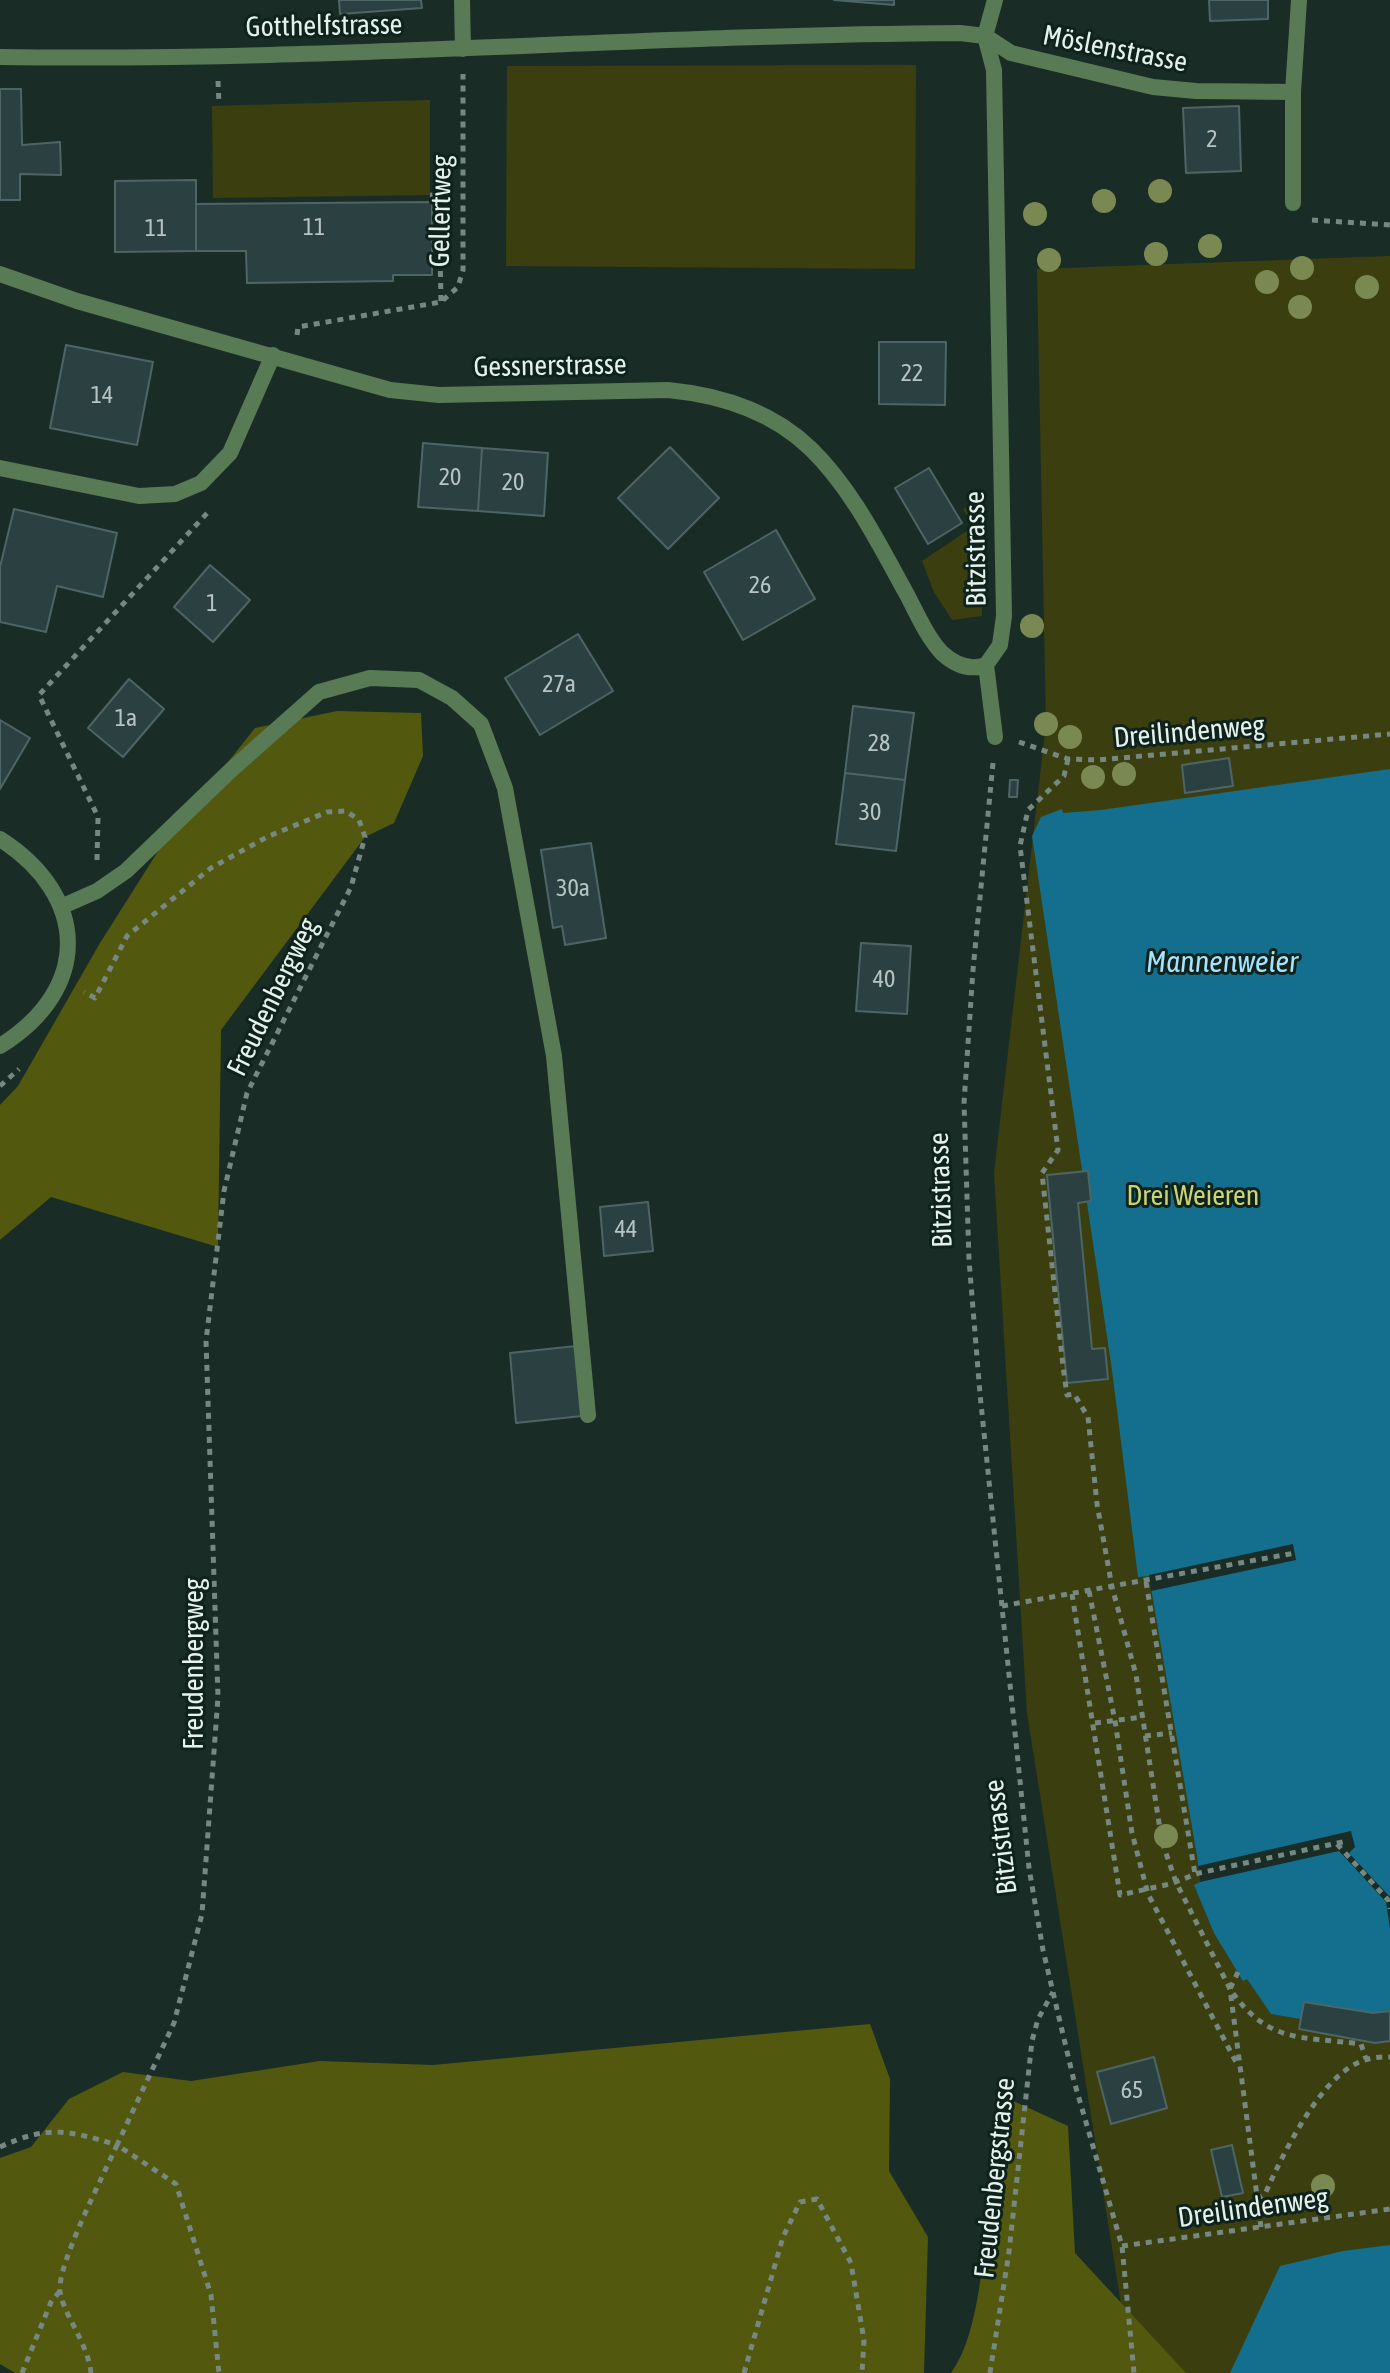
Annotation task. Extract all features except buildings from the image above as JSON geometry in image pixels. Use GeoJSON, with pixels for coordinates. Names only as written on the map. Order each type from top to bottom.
{"type":"FeatureCollection","features":[{"type":"Feature","properties":{"kind":"street"},"geometry":{"type":"LineString","coordinates":[[462,0],[463,49]]}},
{"type":"Feature","properties":{"kind":"street","name":"Bitzistrasse"},"geometry":{"type":"LineString","coordinates":[[986,665],[1000,645],[1004,616],[994,70],[985,36],[995,0]]}},
{"type":"Feature","properties":{"kind":"street"},"geometry":{"type":"LineString","coordinates":[[1293,203],[1293,92],[1299,0]]}},
{"type":"Feature","properties":{"kind":"street","name":"Gotthelfstrasse"},"geometry":{"type":"LineString","coordinates":[[0,57],[463,49],[782,34],[985,36]]}},
{"type":"Feature","properties":{"kind":"street","name":"Möslenstrasse"},"geometry":{"type":"LineString","coordinates":[[985,36],[1011,53],[1153,87],[1196,91],[1293,92]]}},
{"type":"Feature","properties":{"kind":"street","name":"Gessnerstrasse"},"geometry":{"type":"LineString","coordinates":[[0,274],[77,301],[390,390],[668,390],[699,393],[739,404],[792,432],[832,474],[869,526],[943,654],[965,667],[986,665]]}},
{"type":"Feature","properties":{"kind":"street"},"geometry":{"type":"LineString","coordinates":[[0,468],[139,496],[175,494],[201,483],[230,453],[273,355]]}},
{"type":"Feature","properties":{"kind":"street"},"geometry":{"type":"LineString","coordinates":[[986,665],[995,737]]}},
{"type":"Feature","properties":{"kind":"street"},"geometry":{"type":"LineString","coordinates":[[63,906],[97,891],[126,871],[231,770],[319,692],[370,678],[419,680],[452,698],[481,724],[505,788],[554,1056],[588,1415]]}},
{"type":"Feature","properties":{"kind":"street"},"geometry":{"type":"LineString","coordinates":[[0,839],[38,866],[63,906],[68,955],[59,980],[34,1018],[0,1046]]}},
{"type":"Feature","properties":{"kind":"path","name":"Gellertweg"},"geometry":{"type":"LineString","coordinates":[[295,342],[298,327],[441,302],[458,287],[463,270],[463,49]]}},
{"type":"Feature","properties":{"kind":"path"},"geometry":{"type":"LineString","coordinates":[[218,76],[219,104]]}},
{"type":"Feature","properties":{"kind":"path"},"geometry":{"type":"LineString","coordinates":[[430,195],[439,196],[441,302]]}},
{"type":"Feature","properties":{"kind":"path"},"geometry":{"type":"LineString","coordinates":[[1293,203],[1303,220],[1390,225]]}},
{"type":"Feature","properties":{"kind":"path"},"geometry":{"type":"LineString","coordinates":[[97,891],[98,817],[39,695],[221,498]]}},
{"type":"Feature","properties":{"kind":"path","name":"Dreilindenweg"},"geometry":{"type":"LineString","coordinates":[[995,737],[1068,759],[1168,756],[1390,734]]}},
{"type":"Feature","properties":{"kind":"path","name":"Bitzistrasse"},"geometry":{"type":"LineString","coordinates":[[995,737],[964,1103],[969,1245],[980,1394],[1029,1868],[1074,2081],[1122,2246],[1134,2373]]}},
{"type":"Feature","properties":{"kind":"path"},"geometry":{"type":"LineString","coordinates":[[1068,759],[1064,776],[1028,810],[1020,846],[1058,1150],[1042,1173],[1067,1395],[1074,1394],[1088,1417],[1097,1504],[1112,1587],[1136,1675],[1162,1842],[1176,1882],[1230,1989],[1246,2013],[1261,2025],[1287,2035],[1361,2044],[1366,2059]]}},
{"type":"Feature","properties":{"kind":"path","name":"Freudenbergweg"},"geometry":{"type":"LineString","coordinates":[[88,978],[83,992],[95,998],[127,936],[211,868],[267,837],[327,812],[346,811],[359,820],[365,837],[351,887],[247,1093],[224,1191],[206,1341],[218,1697],[202,1914],[174,2023],[117,2145]]}},
{"type":"Feature","properties":{"kind":"path"},"geometry":{"type":"LineString","coordinates":[[1002,1606],[1295,1553]]}},
{"type":"Feature","properties":{"kind":"path"},"geometry":{"type":"LineString","coordinates":[[1146,1582],[1195,1874]]}},
{"type":"Feature","properties":{"kind":"path"},"geometry":{"type":"LineString","coordinates":[[1089,1591],[1115,1721],[1132,1833],[1146,1889],[1238,2064]]}},
{"type":"Feature","properties":{"kind":"path"},"geometry":{"type":"LineString","coordinates":[[1072,1594],[1120,1895],[1176,1882],[1195,1874],[1347,1841]]}},
{"type":"Feature","properties":{"kind":"path"},"geometry":{"type":"LineString","coordinates":[[1095,1723],[1143,1717]]}},
{"type":"Feature","properties":{"kind":"path"},"geometry":{"type":"LineString","coordinates":[[1145,1736],[1172,1733]]}},
{"type":"Feature","properties":{"kind":"path"},"geometry":{"type":"LineString","coordinates":[[1336,1843],[1389,1901],[1390,1909]]}},
{"type":"Feature","properties":{"kind":"path"},"geometry":{"type":"LineString","coordinates":[[1238,1972],[1230,1989],[1261,2227]]}},
{"type":"Feature","properties":{"kind":"path","name":"Freudenbergstrasse"},"geometry":{"type":"LineString","coordinates":[[990,2373],[1009,2252],[1032,2041],[1038,2019],[1053,1991]]}},
{"type":"Feature","properties":{"kind":"path"},"geometry":{"type":"LineString","coordinates":[[1257,2199],[1265,2194],[1302,2121],[1332,2085],[1366,2059],[1390,2057]]}},
{"type":"Feature","properties":{"kind":"path"},"geometry":{"type":"LineString","coordinates":[[0,2147],[25,2136],[67,2130],[117,2145],[176,2184],[211,2295],[219,2373]]}},
{"type":"Feature","properties":{"kind":"path"},"geometry":{"type":"LineString","coordinates":[[22,2373],[51,2302],[60,2291],[70,2249],[117,2145]]}},
{"type":"Feature","properties":{"kind":"path"},"geometry":{"type":"LineString","coordinates":[[744,2373],[783,2237],[800,2202],[817,2199],[851,2263],[864,2340],[862,2373]]}},
{"type":"Feature","properties":{"kind":"path","name":"Dreilindenweg"},"geometry":{"type":"LineString","coordinates":[[1122,2246],[1390,2209]]}},
{"type":"Feature","properties":{"kind":"path"},"geometry":{"type":"LineString","coordinates":[[60,2291],[90,2360],[91,2373]]}},
{"type":"Feature","properties":{"kind":"green space"},"geometry":{"type":"Polygon","coordinates":[[[916,65],[915,269],[506,266],[507,66],[916,65]]]}},
{"type":"Feature","properties":{"kind":"green space"},"geometry":{"type":"Polygon","coordinates":[[[430,100],[430,195],[213,198],[212,106],[430,100]]]}},
{"type":"Feature","properties":{"kind":"green space","name":"Drei Weieren"},"geometry":{"type":"Polygon","coordinates":[[[1390,256],[1390,2373],[1132,2373],[1027,1713],[994,1173],[1046,724],[1037,269],[1390,256]]]}},
{"type":"Feature","properties":{"kind":"green space"},"geometry":{"type":"Polygon","coordinates":[[[968,507],[978,513],[982,521],[982,616],[952,620],[934,592],[922,561],[973,527],[963,509],[968,507]]]}},
{"type":"Feature","properties":{"kind":"green space"},"geometry":{"type":"Polygon","coordinates":[[[337,711],[421,713],[423,756],[394,823],[365,837],[221,1030],[218,1247],[51,1197],[0,1240],[0,1105],[18,1086],[100,943],[162,845],[255,728],[337,711]]]}},
{"type":"Feature","properties":{"kind":"green space"},"geometry":{"type":"Polygon","coordinates":[[[870,2024],[890,2079],[889,2171],[928,2237],[924,2373],[15,2373],[0,2364],[0,2158],[31,2147],[69,2099],[123,2072],[191,2081],[320,2061],[433,2065],[870,2024]]]}},
{"type":"Feature","properties":{"kind":"green space"},"geometry":{"type":"Polygon","coordinates":[[[1011,2100],[1068,2126],[1075,2253],[1186,2373],[951,2373],[962,2355],[976,2307],[992,2179],[1011,2100]]]}},
{"type":"Feature","properties":{"kind":"water","name":"Mannenweier"},"geometry":{"type":"Polygon","coordinates":[[[1390,769],[1390,2010],[1373,2013],[1304,2002],[1301,2019],[1271,2014],[1247,1979],[1243,1981],[1214,1933],[1194,1885],[1200,1882],[1197,1856],[1149,1576],[1138,1577],[1112,1370],[1032,836],[1041,817],[1062,809],[1063,813],[1101,810],[1390,769]]]}},
{"type":"Feature","properties":{"kind":"water"},"geometry":{"type":"Polygon","coordinates":[[[1390,2245],[1390,2373],[1230,2373],[1280,2266],[1343,2251],[1390,2245]]]}},
{"type":"Feature","properties":{"kind":"pier"},"geometry":{"type":"Polygon","coordinates":[[[1293,1544],[1296,1560],[1151,1591],[1149,1575],[1293,1544]]]}},
{"type":"Feature","properties":{"kind":"pier"},"geometry":{"type":"Polygon","coordinates":[[[1351,1831],[1355,1847],[1349,1853],[1390,1897],[1390,1928],[1386,1902],[1339,1851],[1200,1882],[1198,1866],[1351,1831]]]}}]}
